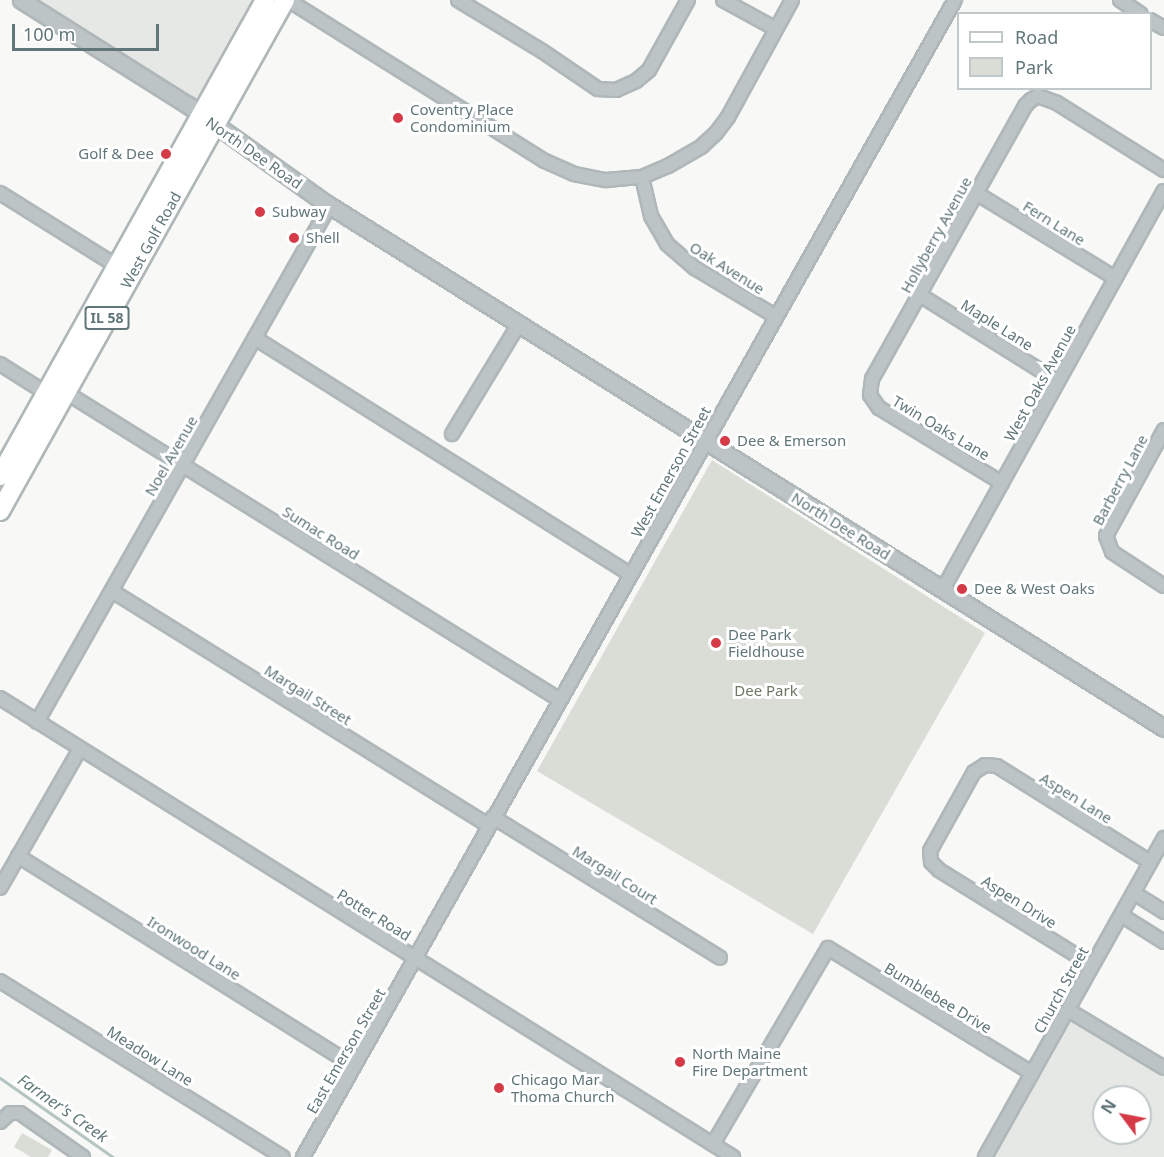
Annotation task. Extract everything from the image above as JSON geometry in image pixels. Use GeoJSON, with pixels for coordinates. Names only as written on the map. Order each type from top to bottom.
{"type":"FeatureCollection","features":[{"type":"Feature","properties":{"kind":"main road","name":"West Golf Road"},"geometry":{"type":"LineString","coordinates":[[0,476],[54,390],[208,120],[266,0]]}},
{"type":"Feature","properties":{"kind":"main road","name":"West Golf Road"},"geometry":{"type":"LineString","coordinates":[[0,511],[54,390],[117,266],[208,120],[287,0]]}},
{"type":"Feature","properties":{"kind":"street","name":"North Dee Road"},"geometry":{"type":"LineString","coordinates":[[21,0],[208,120],[330,205],[1164,728]]}},
{"type":"Feature","properties":{"kind":"street"},"geometry":{"type":"LineString","coordinates":[[287,0],[559,169],[606,180],[642,177],[685,157],[716,133],[728,117],[792,0]]}},
{"type":"Feature","properties":{"kind":"street"},"geometry":{"type":"LineString","coordinates":[[458,0],[542,51],[598,89],[616,90],[636,81],[649,70],[688,0]]}},
{"type":"Feature","properties":{"kind":"street"},"geometry":{"type":"LineString","coordinates":[[723,0],[776,29]]}},
{"type":"Feature","properties":{"kind":"street","name":"West Emerson Street"},"geometry":{"type":"LineString","coordinates":[[416,959],[491,821],[955,0]]}},
{"type":"Feature","properties":{"kind":"street"},"geometry":{"type":"LineString","coordinates":[[1119,0],[1138,12]]}},
{"type":"Feature","properties":{"kind":"street","name":"Hollyberry Avenue"},"geometry":{"type":"LineString","coordinates":[[870,395],[872,379],[976,193],[1025,106],[1038,96],[1057,103],[1164,170]]}},
{"type":"Feature","properties":{"kind":"street","name":"Oak Avenue"},"geometry":{"type":"LineString","coordinates":[[642,177],[651,216],[667,244],[695,268],[775,316]]}},
{"type":"Feature","properties":{"kind":"street","name":"West Oaks Avenue"},"geometry":{"type":"LineString","coordinates":[[943,589],[1164,191]]}},
{"type":"Feature","properties":{"kind":"street"},"geometry":{"type":"LineString","coordinates":[[0,193],[117,266]]}},
{"type":"Feature","properties":{"kind":"street","name":"Fern Lane"},"geometry":{"type":"LineString","coordinates":[[976,193],[1115,278]]}},
{"type":"Feature","properties":{"kind":"street","name":"Noel Avenue"},"geometry":{"type":"LineString","coordinates":[[37,722],[330,205]]}},
{"type":"Feature","properties":{"kind":"street","name":"Maple Lane"},"geometry":{"type":"LineString","coordinates":[[920,295],[1057,381]]}},
{"type":"Feature","properties":{"kind":"street"},"geometry":{"type":"LineString","coordinates":[[452,434],[519,324]]}},
{"type":"Feature","properties":{"kind":"street"},"geometry":{"type":"LineString","coordinates":[[255,338],[631,575]]}},
{"type":"Feature","properties":{"kind":"street","name":"Sumac Road"},"geometry":{"type":"LineString","coordinates":[[0,364],[54,390],[183,465],[560,700]]}},
{"type":"Feature","properties":{"kind":"street","name":"Twin Oaks Lane"},"geometry":{"type":"LineString","coordinates":[[870,395],[879,408],[1002,483]]}},
{"type":"Feature","properties":{"kind":"street","name":"Barberry Lane"},"geometry":{"type":"LineString","coordinates":[[1164,430],[1160,446],[1106,536],[1107,544],[1120,559],[1164,586]]}},
{"type":"Feature","properties":{"kind":"street","name":"Margail Street"},"geometry":{"type":"LineString","coordinates":[[112,591],[491,821]]}},
{"type":"Feature","properties":{"kind":"street","name":"Potter Road"},"geometry":{"type":"LineString","coordinates":[[0,698],[733,1157]]}},
{"type":"Feature","properties":{"kind":"street"},"geometry":{"type":"LineString","coordinates":[[0,888],[80,749]]}},
{"type":"Feature","properties":{"kind":"street","name":"Aspen Lane"},"geometry":{"type":"LineString","coordinates":[[931,862],[930,851],[935,841],[974,772],[985,765],[997,766],[1150,862]]}},
{"type":"Feature","properties":{"kind":"street","name":"Margail Court"},"geometry":{"type":"LineString","coordinates":[[491,821],[720,958]]}},
{"type":"Feature","properties":{"kind":"street","name":"Church Street"},"geometry":{"type":"LineString","coordinates":[[986,1157],[1164,838]]}},
{"type":"Feature","properties":{"kind":"street","name":"Ironwood Lane"},"geometry":{"type":"LineString","coordinates":[[18,856],[354,1066]]}},
{"type":"Feature","properties":{"kind":"street","name":"Aspen Drive"},"geometry":{"type":"LineString","coordinates":[[931,862],[939,870],[1092,965]]}},
{"type":"Feature","properties":{"kind":"street"},"geometry":{"type":"LineString","coordinates":[[1134,893],[1164,912]]}},
{"type":"Feature","properties":{"kind":"street"},"geometry":{"type":"LineString","coordinates":[[1121,915],[1164,942]]}},
{"type":"Feature","properties":{"kind":"street","name":"Bumblebee Drive"},"geometry":{"type":"LineString","coordinates":[[713,1144],[828,948],[1032,1073]]}},
{"type":"Feature","properties":{"kind":"street","name":"East Emerson Street"},"geometry":{"type":"LineString","coordinates":[[303,1157],[416,959]]}},
{"type":"Feature","properties":{"kind":"street","name":"Meadow Lane"},"geometry":{"type":"LineString","coordinates":[[0,981],[284,1157]]}},
{"type":"Feature","properties":{"kind":"street"},"geometry":{"type":"LineString","coordinates":[[1068,1010],[1164,1068]]}},
{"type":"Feature","properties":{"kind":"street"},"geometry":{"type":"LineString","coordinates":[[0,1122],[10,1113],[20,1113],[83,1157]]}},
{"type":"Feature","properties":{"kind":"shaded area"},"geometry":{"type":"Polygon","coordinates":[[[34,0],[259,0],[204,96],[195,98],[34,0]]]}},
{"type":"Feature","properties":{"kind":"shaded area"},"geometry":{"type":"Polygon","coordinates":[[[1073,1019],[1164,1077],[1164,1157],[995,1157],[1073,1019]]]}},
{"type":"Feature","properties":{"kind":"green space","name":"Dee Park"},"geometry":{"type":"Polygon","coordinates":[[[712,460],[985,633],[813,934],[537,771],[712,460]]]}},
{"type":"Feature","properties":{"kind":"green space"},"geometry":{"type":"Polygon","coordinates":[[[22,1133],[52,1150],[48,1157],[31,1157],[14,1147],[22,1133]]]}},
{"type":"Feature","properties":{"kind":"waterway","name":"Farmer's Creek"},"geometry":{"type":"LineString","coordinates":[[0,1078],[113,1157]]}},
{"type":"Feature","properties":{"kind":"place","name":"Coventry Place Condominium"},"geometry":{"type":"Point","coordinates":[398,118]}},
{"type":"Feature","properties":{"kind":"place","name":"Golf & Dee"},"geometry":{"type":"Point","coordinates":[166,154]}},
{"type":"Feature","properties":{"kind":"place","name":"Subway"},"geometry":{"type":"Point","coordinates":[260,212]}},
{"type":"Feature","properties":{"kind":"place","name":"Shell"},"geometry":{"type":"Point","coordinates":[294,238]}},
{"type":"Feature","properties":{"kind":"place","name":"Dee & Emerson"},"geometry":{"type":"Point","coordinates":[725,441]}},
{"type":"Feature","properties":{"kind":"place","name":"Dee & West Oaks"},"geometry":{"type":"Point","coordinates":[962,589]}},
{"type":"Feature","properties":{"kind":"place","name":"Dee Park Fieldhouse"},"geometry":{"type":"Point","coordinates":[716,643]}},
{"type":"Feature","properties":{"kind":"place","name":"North Maine Fire Department"},"geometry":{"type":"Point","coordinates":[680,1062]}},
{"type":"Feature","properties":{"kind":"place","name":"Chicago Mar Thoma Church"},"geometry":{"type":"Point","coordinates":[499,1088]}}]}
